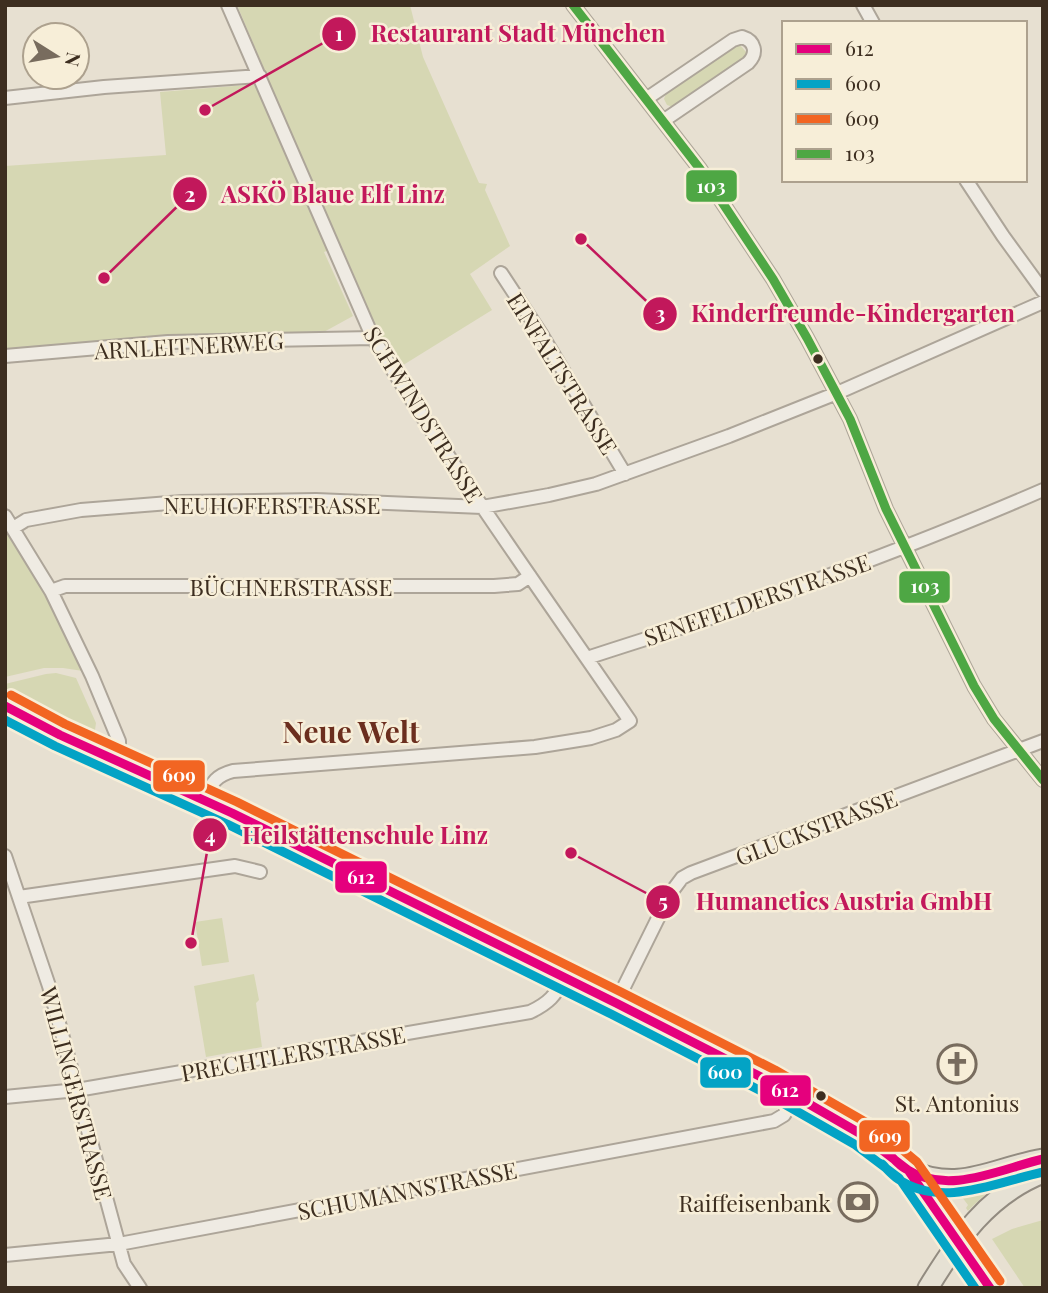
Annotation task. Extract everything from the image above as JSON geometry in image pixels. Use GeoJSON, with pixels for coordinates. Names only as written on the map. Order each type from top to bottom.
{"type":"FeatureCollection","features":[{"type":"Feature","properties":{"kind":"main road"},"geometry":{"type":"LineString","coordinates":[[5,706],[565,977],[795,1096],[861,1134],[908,1170],[990,1288]]}},
{"type":"Feature","properties":{"kind":"main road"},"geometry":{"type":"LineString","coordinates":[[908,1170],[932,1178],[954,1181],[1043,1159]]}},
{"type":"Feature","properties":{"kind":"main road"},"geometry":{"type":"LineString","coordinates":[[928,1288],[972,1224],[1000,1196],[1043,1173]]}},
{"type":"Feature","properties":{"kind":"street","name":"SCHWINDSTRASSE"},"geometry":{"type":"LineString","coordinates":[[204,800],[215,779],[233,771],[535,747],[591,738],[616,730],[630,721],[482,507],[373,338],[228,5]]}},
{"type":"Feature","properties":{"kind":"street"},"geometry":{"type":"LineString","coordinates":[[573,5],[700,169],[749,242],[837,393],[886,509],[974,687],[994,719],[1043,779]]}},
{"type":"Feature","properties":{"kind":"street"},"geometry":{"type":"LineString","coordinates":[[863,5],[872,21]]}},
{"type":"Feature","properties":{"kind":"street"},"geometry":{"type":"LineString","coordinates":[[646,99],[733,40],[742,37],[751,41],[754,55],[748,63],[663,121]]}},
{"type":"Feature","properties":{"kind":"street"},"geometry":{"type":"LineString","coordinates":[[5,98],[104,87],[260,76]]}},
{"type":"Feature","properties":{"kind":"street"},"geometry":{"type":"LineString","coordinates":[[967,182],[1043,291]]}},
{"type":"Feature","properties":{"kind":"street","name":"EINFALTSTRASSE"},"geometry":{"type":"LineString","coordinates":[[501,273],[543,337],[625,474]]}},
{"type":"Feature","properties":{"kind":"street","name":"NEUHOFERSTRASSE"},"geometry":{"type":"LineString","coordinates":[[13,528],[26,520],[82,510],[182,502],[316,500],[482,507],[549,495],[596,484],[720,440],[837,393],[1043,302]]}},
{"type":"Feature","properties":{"kind":"street","name":"ARNLEITNERWEG"},"geometry":{"type":"LineString","coordinates":[[5,356],[164,343],[373,338]]}},
{"type":"Feature","properties":{"kind":"street","name":"SENEFELDERSTRASSE"},"geometry":{"type":"LineString","coordinates":[[587,659],[722,614],[904,546],[1043,490]]}},
{"type":"Feature","properties":{"kind":"street"},"geometry":{"type":"LineString","coordinates":[[5,516],[51,591],[92,676],[119,741],[115,760]]}},
{"type":"Feature","properties":{"kind":"street","name":"BÜCHNERSTRASSE"},"geometry":{"type":"LineString","coordinates":[[51,591],[65,586],[494,586],[518,584],[530,576]]}},
{"type":"Feature","properties":{"kind":"street","name":"GLUCKSTRASSE"},"geometry":{"type":"LineString","coordinates":[[615,1003],[670,894],[682,878],[1043,741]]}},
{"type":"Feature","properties":{"kind":"street","name":"WILLINGERSTRASSE"},"geometry":{"type":"LineString","coordinates":[[5,856],[49,986],[124,1264],[140,1288]]}},
{"type":"Feature","properties":{"kind":"street"},"geometry":{"type":"LineString","coordinates":[[19,897],[235,866],[260,872]]}},
{"type":"Feature","properties":{"kind":"street","name":"PRECHTLERSTRASSE"},"geometry":{"type":"LineString","coordinates":[[5,1097],[77,1090],[530,1012],[544,1005],[556,994],[565,977]]}},
{"type":"Feature","properties":{"kind":"street","name":"SCHUMANNSTRASSE"},"geometry":{"type":"LineString","coordinates":[[5,1255],[119,1244],[774,1121],[784,1115],[795,1096]]}},
{"type":"Feature","properties":{"kind":"green space"},"geometry":{"type":"Polygon","coordinates":[[[237,5],[410,5],[423,57],[479,183],[487,184],[485,190],[510,246],[470,274],[492,310],[400,367],[380,336],[341,245],[324,252],[353,316],[322,333],[167,337],[5,349],[5,166],[166,155],[160,92],[270,83],[237,5]]]}},
{"type":"Feature","properties":{"kind":"green space"},"geometry":{"type":"Polygon","coordinates":[[[740,45],[746,52],[746,58],[673,107],[667,105],[664,99],[666,93],[734,46],[740,45]]]}},
{"type":"Feature","properties":{"kind":"green space"},"geometry":{"type":"Polygon","coordinates":[[[5,531],[52,605],[83,671],[44,668],[5,677],[5,531]]]}},
{"type":"Feature","properties":{"kind":"green space"},"geometry":{"type":"Polygon","coordinates":[[[56,673],[76,678],[96,723],[92,734],[60,727],[5,697],[5,684],[56,673]]]}},
{"type":"Feature","properties":{"kind":"green space"},"geometry":{"type":"Polygon","coordinates":[[[222,918],[229,962],[202,966],[195,922],[222,918]]]}},
{"type":"Feature","properties":{"kind":"green space"},"geometry":{"type":"Polygon","coordinates":[[[254,974],[259,1000],[256,1003],[262,1047],[206,1057],[194,986],[254,974]]]}},
{"type":"Feature","properties":{"kind":"green space"},"geometry":{"type":"Polygon","coordinates":[[[1000,1179],[968,1211],[968,1205],[958,1189],[1000,1179]]]}},
{"type":"Feature","properties":{"kind":"green space"},"geometry":{"type":"Polygon","coordinates":[[[1043,1220],[1043,1288],[1025,1288],[992,1239],[1012,1229],[1043,1220]]]}},
{"type":"Feature","properties":{"kind":"transit line","name":"103"},"geometry":{"type":"LineString","coordinates":[[573,5],[700,169],[773,279],[850,419],[886,509],[974,686],[994,719],[1043,780]]}},
{"type":"Feature","properties":{"kind":"transit line","name":"609"},"geometry":{"type":"LineString","coordinates":[[11,695],[65,724],[237,802],[621,992],[775,1070],[867,1123],[917,1162],[1000,1281]]}},
{"type":"Feature","properties":{"kind":"transit line","name":"612"},"geometry":{"type":"LineString","coordinates":[[5,706],[60,735],[232,813],[616,1003],[769,1081],[861,1134],[908,1170],[990,1288]]}},
{"type":"Feature","properties":{"kind":"transit line","name":"600"},"geometry":{"type":"LineString","coordinates":[[5,720],[55,746],[227,824],[611,1014],[763,1092],[854,1144],[899,1178],[975,1288]]}},
{"type":"Feature","properties":{"kind":"transit line","name":"612"},"geometry":{"type":"LineString","coordinates":[[890,1155],[906,1169],[922,1177],[939,1180],[974,1178],[1043,1159]]}},
{"type":"Feature","properties":{"kind":"transit line","name":"600"},"geometry":{"type":"LineString","coordinates":[[882,1164],[898,1179],[915,1188],[951,1193],[989,1187],[1043,1172]]}},
{"type":"Feature","properties":{"kind":"place","name":"Restaurant Stadt München"},"geometry":{"type":"Point","coordinates":[205,110]}},
{"type":"Feature","properties":{"kind":"place","name":"Kinderfreunde-Kindergarten"},"geometry":{"type":"Point","coordinates":[581,239]}},
{"type":"Feature","properties":{"kind":"place","name":"ASKÖ Blaue Elf Linz"},"geometry":{"type":"Point","coordinates":[104,278]}},
{"type":"Feature","properties":{"kind":"place","name":"Humanetics Austria GmbH"},"geometry":{"type":"Point","coordinates":[571,853]}},
{"type":"Feature","properties":{"kind":"place","name":"Heilstättenschule Linz"},"geometry":{"type":"Point","coordinates":[191,943]}},
{"type":"Feature","properties":{"kind":"place","name":"St. Antonius"},"geometry":{"type":"Point","coordinates":[957,1064]}},
{"type":"Feature","properties":{"kind":"place","name":"Raiffeisenbank"},"geometry":{"type":"Point","coordinates":[858,1202]}},
{"type":"Feature","properties":{"kind":"district","name":"Neue Welt"},"geometry":{"type":"Point","coordinates":[351,731]}}]}
